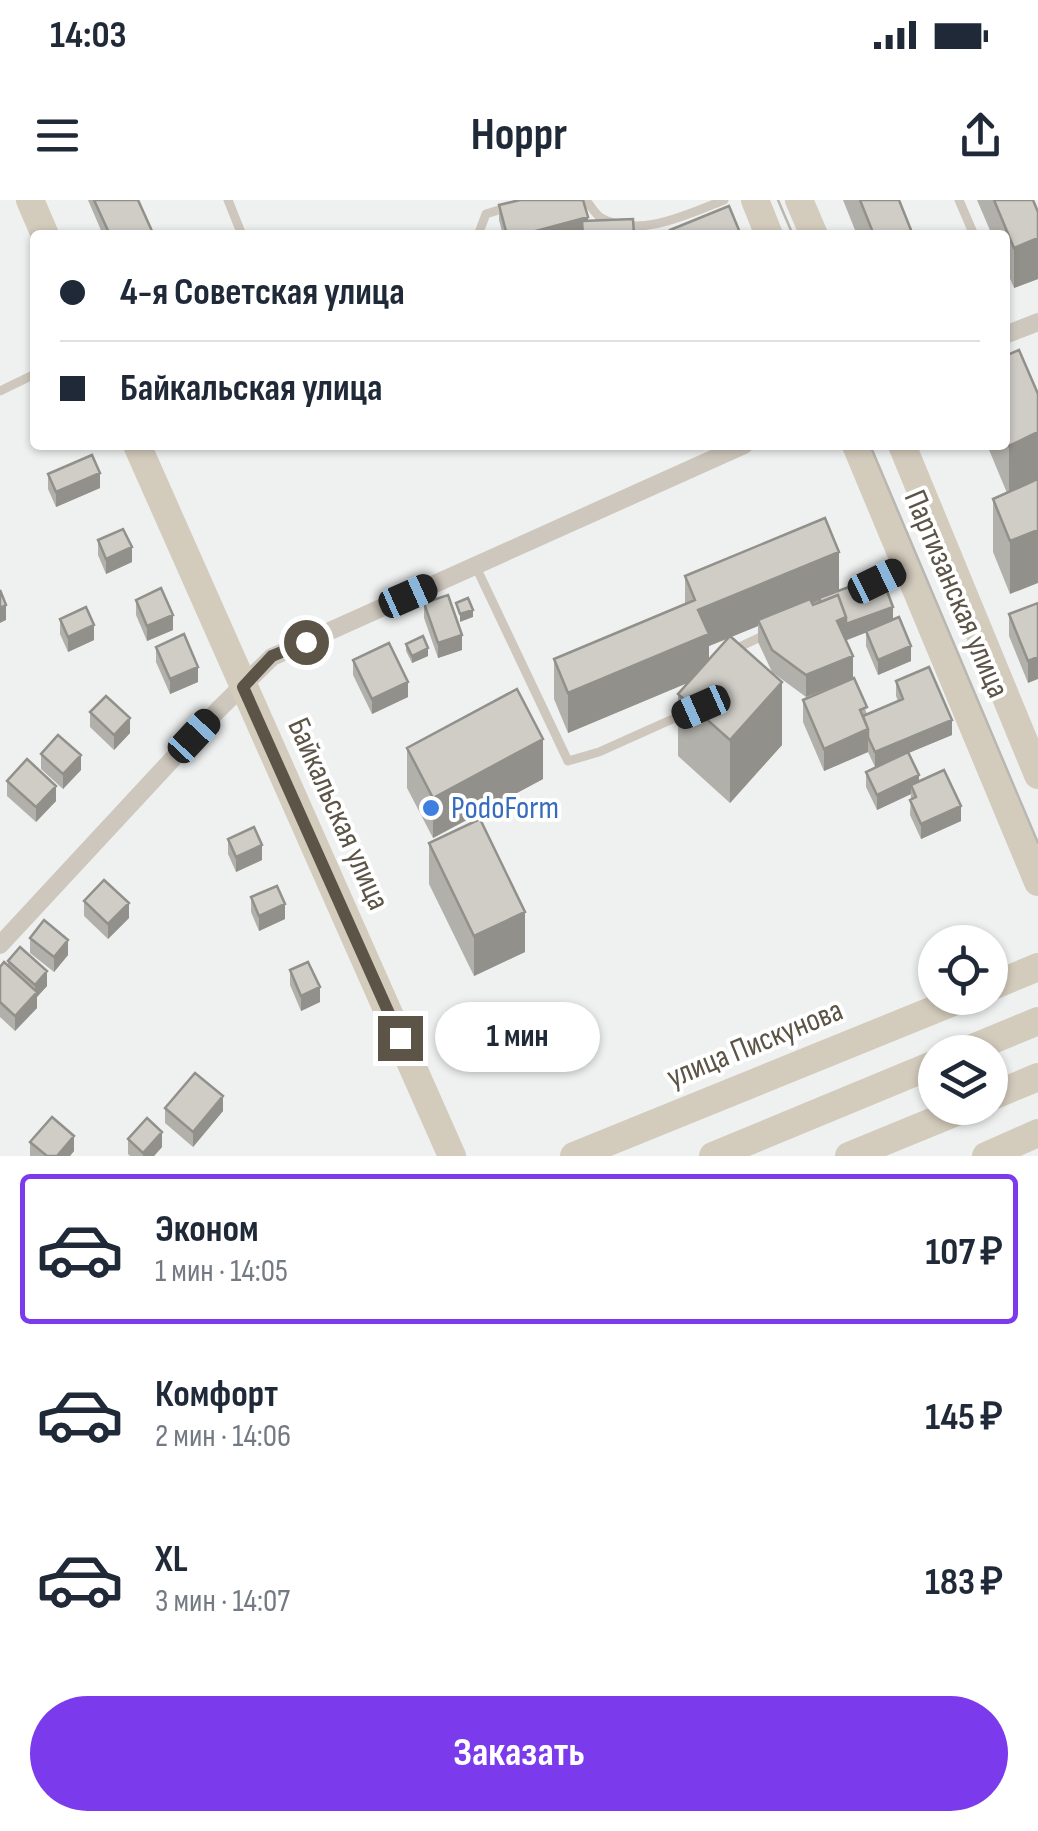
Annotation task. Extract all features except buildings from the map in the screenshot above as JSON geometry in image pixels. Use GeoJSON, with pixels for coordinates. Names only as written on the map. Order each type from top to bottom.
{"type":"FeatureCollection","features":[{"type":"Feature","properties":{"kind":"street"},"geometry":{"type":"LineString","coordinates":[[30,200],[43,230]]}},
{"type":"Feature","properties":{"kind":"street"},"geometry":{"type":"LineString","coordinates":[[755,200],[768,230]]}},
{"type":"Feature","properties":{"kind":"street"},"geometry":{"type":"LineString","coordinates":[[799,200],[812,230]]}},
{"type":"Feature","properties":{"kind":"street"},"geometry":{"type":"LineString","coordinates":[[1010,333],[1038,322]]}},
{"type":"Feature","properties":{"kind":"street","name":"Байкальская улица"},"geometry":{"type":"LineString","coordinates":[[139,450],[452,1156]]}},
{"type":"Feature","properties":{"kind":"street"},"geometry":{"type":"LineString","coordinates":[[0,945],[272,656],[733,450]]}},
{"type":"Feature","properties":{"kind":"street","name":"Партизанская улица"},"geometry":{"type":"LineString","coordinates":[[858,450],[1038,882]]}},
{"type":"Feature","properties":{"kind":"street","name":"Партизанская улица"},"geometry":{"type":"LineString","coordinates":[[904,450],[1038,775]]}},
{"type":"Feature","properties":{"kind":"street"},"geometry":{"type":"LineString","coordinates":[[1008,979],[1038,967]]}},
{"type":"Feature","properties":{"kind":"street","name":"улица Пискунова"},"geometry":{"type":"LineString","coordinates":[[574,1156],[921,1015]]}},
{"type":"Feature","properties":{"kind":"street"},"geometry":{"type":"LineString","coordinates":[[1004,1035],[1038,1021]]}},
{"type":"Feature","properties":{"kind":"street"},"geometry":{"type":"LineString","coordinates":[[713,1156],[918,1071]]}},
{"type":"Feature","properties":{"kind":"street"},"geometry":{"type":"LineString","coordinates":[[1008,1090],[1038,1078]]}},
{"type":"Feature","properties":{"kind":"street"},"geometry":{"type":"LineString","coordinates":[[848,1156],[924,1125]]}},
{"type":"Feature","properties":{"kind":"street"},"geometry":{"type":"LineString","coordinates":[[986,1156],[1038,1133]]}},
{"type":"Feature","properties":{"kind":"lane"},"geometry":{"type":"LineString","coordinates":[[228,200],[240,230]]}},
{"type":"Feature","properties":{"kind":"lane"},"geometry":{"type":"LineString","coordinates":[[480,230],[486,214],[530,200]]}},
{"type":"Feature","properties":{"kind":"lane"},"geometry":{"type":"LineString","coordinates":[[586,200],[600,218],[630,226],[665,223],[724,200]]}},
{"type":"Feature","properties":{"kind":"lane"},"geometry":{"type":"LineString","coordinates":[[959,200],[972,230]]}},
{"type":"Feature","properties":{"kind":"lane"},"geometry":{"type":"LineString","coordinates":[[0,391],[30,376]]}},
{"type":"Feature","properties":{"kind":"lane"},"geometry":{"type":"LineString","coordinates":[[476,566],[568,761],[599,752],[701,707]]}},
{"type":"Feature","properties":{"kind":"lane"},"geometry":{"type":"LineString","coordinates":[[862,588],[906,567]]}},
{"type":"Feature","properties":{"kind":"lane"},"geometry":{"type":"LineString","coordinates":[[721,656],[775,630]]}},
{"type":"Feature","properties":{"kind":"tram line"},"geometry":{"type":"LineString","coordinates":[[778,200],[791,230]]}},
{"type":"Feature","properties":{"kind":"tram line"},"geometry":{"type":"LineString","coordinates":[[872,450],[1038,843]]}},
{"type":"Feature","properties":{"kind":"place","name":"PodoForm"},"geometry":{"type":"Point","coordinates":[431,808]}},
{"type":"Feature","properties":{"kind":"route"},"geometry":{"type":"LineString","coordinates":[[306,642],[272,656],[243,687],[400,1038]]}}]}
